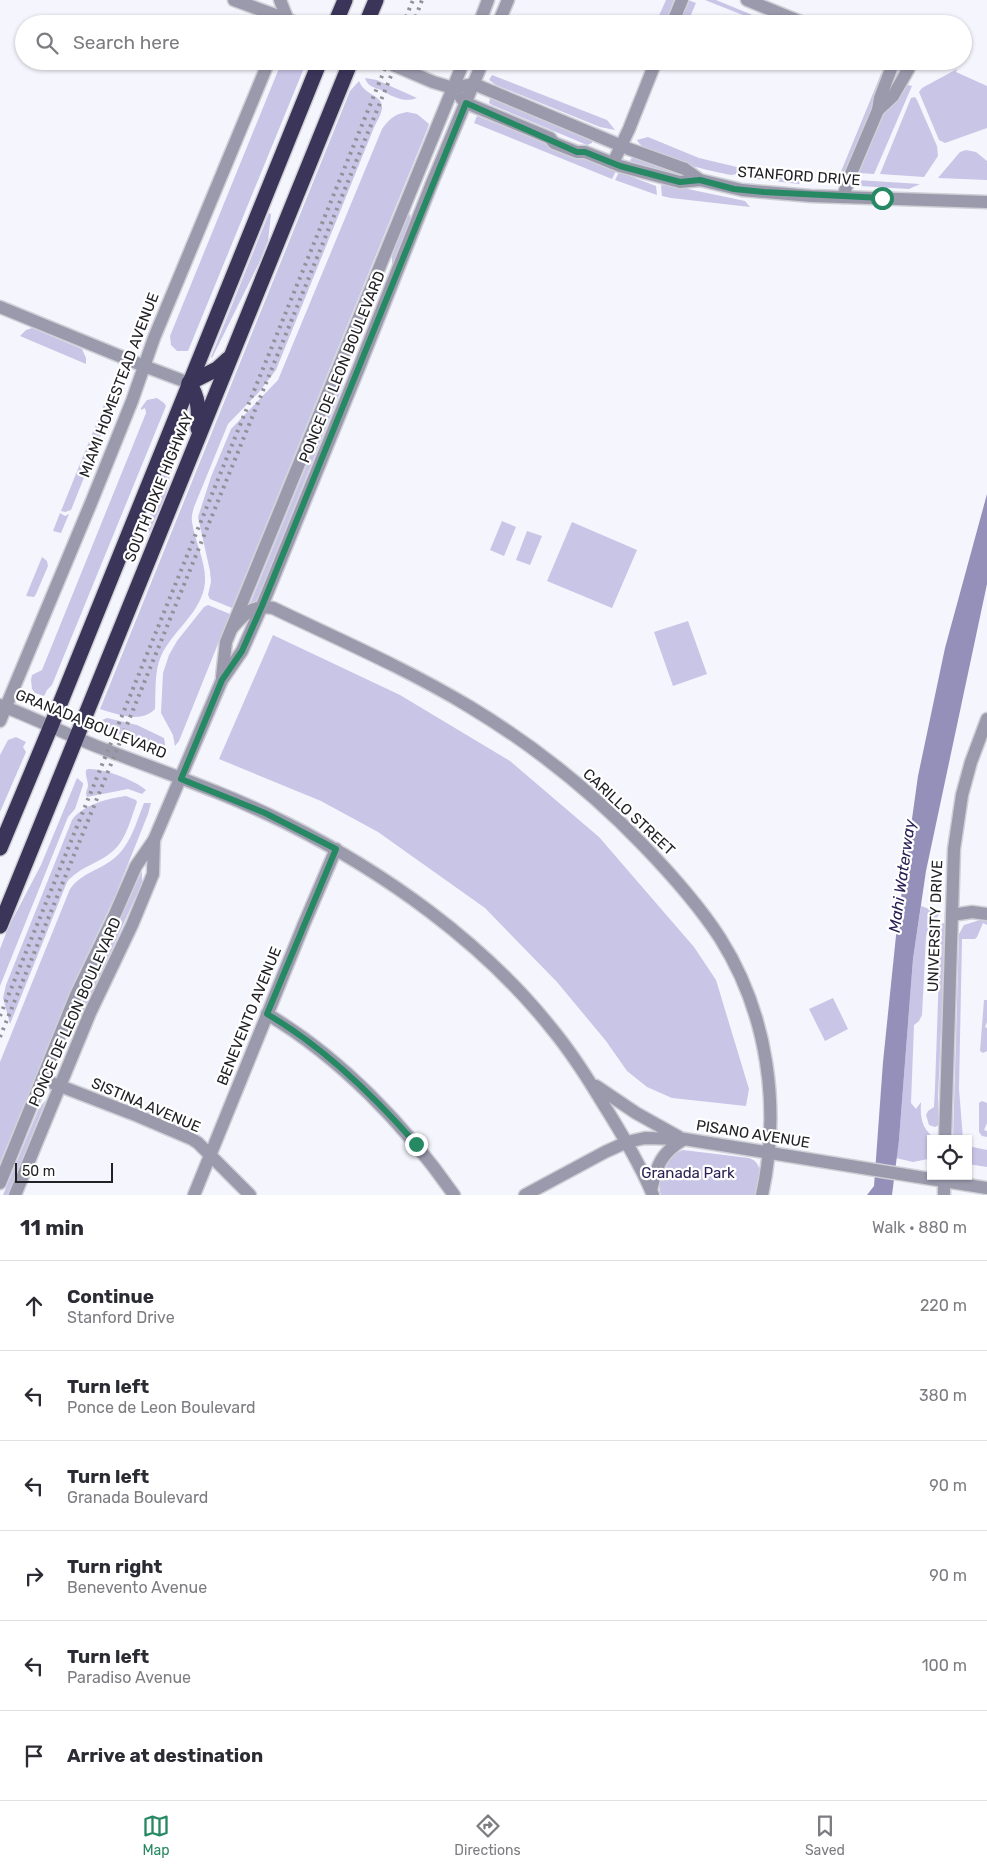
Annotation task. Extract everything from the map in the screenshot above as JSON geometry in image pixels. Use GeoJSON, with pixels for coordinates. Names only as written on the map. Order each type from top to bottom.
{"type":"FeatureCollection","features":[{"type":"Feature","properties":{"kind":"highway"},"geometry":{"type":"LineString","coordinates":[[339,15],[345,0]]}},
{"type":"Feature","properties":{"kind":"highway"},"geometry":{"type":"LineString","coordinates":[[370,15],[376,0]]}},
{"type":"Feature","properties":{"kind":"highway","name":"SOUTH DIXIE HIGHWAY"},"geometry":{"type":"LineString","coordinates":[[0,848],[3,829],[51,726],[316,70]]}},
{"type":"Feature","properties":{"kind":"highway","name":"SOUTH DIXIE HIGHWAY"},"geometry":{"type":"LineString","coordinates":[[0,926],[347,70]]}},
{"type":"Feature","properties":{"kind":"highway"},"geometry":{"type":"LineString","coordinates":[[198,438],[199,404],[190,383],[217,369],[231,355]]}},
{"type":"Feature","properties":{"kind":"street"},"geometry":{"type":"LineString","coordinates":[[234,0],[271,15]]}},
{"type":"Feature","properties":{"kind":"street"},"geometry":{"type":"LineString","coordinates":[[280,0],[284,15]]}},
{"type":"Feature","properties":{"kind":"street"},"geometry":{"type":"LineString","coordinates":[[482,15],[488,0]]}},
{"type":"Feature","properties":{"kind":"street"},"geometry":{"type":"LineString","coordinates":[[502,15],[508,0]]}},
{"type":"Feature","properties":{"kind":"street"},"geometry":{"type":"LineString","coordinates":[[676,15],[682,0]]}},
{"type":"Feature","properties":{"kind":"street"},"geometry":{"type":"LineString","coordinates":[[747,0],[784,15]]}},
{"type":"Feature","properties":{"kind":"street","name":"MIAMI HOMESTEAD AVENUE"},"geometry":{"type":"LineString","coordinates":[[0,721],[3,706],[93,498],[144,366],[264,70]]}},
{"type":"Feature","properties":{"kind":"street"},"geometry":{"type":"LineString","coordinates":[[405,70],[453,88],[474,84]]}},
{"type":"Feature","properties":{"kind":"street","name":"PONCE DE LEON BOULEVARD"},"geometry":{"type":"LineString","coordinates":[[222,680],[226,642],[460,70]]}},
{"type":"Feature","properties":{"kind":"street","name":"PONCE DE LEON BOULEVARD"},"geometry":{"type":"LineString","coordinates":[[0,1183],[76,994],[136,866],[154,840],[222,680],[242,651],[262,606],[479,70]]}},
{"type":"Feature","properties":{"kind":"street"},"geometry":{"type":"LineString","coordinates":[[613,163],[652,70]]}},
{"type":"Feature","properties":{"kind":"street"},"geometry":{"type":"LineString","coordinates":[[843,197],[878,110],[880,98],[891,70]]}},
{"type":"Feature","properties":{"kind":"street"},"geometry":{"type":"LineString","coordinates":[[878,110],[893,96],[908,70]]}},
{"type":"Feature","properties":{"kind":"street","name":"STANFORD DRIVE"},"geometry":{"type":"LineString","coordinates":[[474,84],[621,146],[685,169],[700,180]]}},
{"type":"Feature","properties":{"kind":"street","name":"STANFORD DRIVE"},"geometry":{"type":"LineString","coordinates":[[453,88],[466,103],[550,138],[554,143],[577,152],[585,152],[613,163],[680,182],[700,180],[742,190],[843,197],[987,202]]}},
{"type":"Feature","properties":{"kind":"street"},"geometry":{"type":"LineString","coordinates":[[375,280],[392,287]]}},
{"type":"Feature","properties":{"kind":"street"},"geometry":{"type":"LineString","coordinates":[[0,307],[190,383]]}},
{"type":"Feature","properties":{"kind":"street"},"geometry":{"type":"LineString","coordinates":[[342,362],[358,370]]}},
{"type":"Feature","properties":{"kind":"street"},"geometry":{"type":"LineString","coordinates":[[232,628],[243,615],[262,606]]}},
{"type":"Feature","properties":{"kind":"street","name":"CARILLO STREET"},"geometry":{"type":"LineString","coordinates":[[262,606],[273,608],[369,653],[414,675],[472,708],[533,750],[590,794],[627,828],[692,899],[721,940],[742,981],[760,1032],[769,1082],[771,1123],[769,1153],[762,1195]]}},
{"type":"Feature","properties":{"kind":"street","name":"GRANADA BOULEVARD"},"geometry":{"type":"LineString","coordinates":[[3,706],[77,738],[265,813],[336,849],[404,892],[494,967],[551,1028],[590,1081],[627,1142],[652,1193]]}},
{"type":"Feature","properties":{"kind":"street","name":"UNIVERSITY DRIVE"},"geometry":{"type":"LineString","coordinates":[[945,1135],[954,849],[962,795],[971,762],[987,719]]}},
{"type":"Feature","properties":{"kind":"street","name":"PONCE DE LEON BOULEVARD"},"geometry":{"type":"LineString","coordinates":[[15,1195],[90,1013],[132,924],[153,874],[154,840]]}},
{"type":"Feature","properties":{"kind":"street","name":"BENEVENTO AVENUE"},"geometry":{"type":"LineString","coordinates":[[194,1195],[336,849]]}},
{"type":"Feature","properties":{"kind":"street"},"geometry":{"type":"LineString","coordinates":[[952,915],[972,912],[987,914]]}},
{"type":"Feature","properties":{"kind":"street"},"geometry":{"type":"LineString","coordinates":[[267,1014],[320,1051],[364,1090],[416,1144],[454,1195]]}},
{"type":"Feature","properties":{"kind":"street","name":"SISTINA AVENUE"},"geometry":{"type":"LineString","coordinates":[[42,1079],[192,1139],[250,1195]]}},
{"type":"Feature","properties":{"kind":"street"},"geometry":{"type":"LineString","coordinates":[[590,1081],[611,1098],[684,1139],[665,1152],[656,1172],[652,1193]]}},
{"type":"Feature","properties":{"kind":"street","name":"PISANO AVENUE"},"geometry":{"type":"LineString","coordinates":[[525,1195],[605,1152],[627,1142],[645,1138],[684,1139],[927,1176]]}},
{"type":"Feature","properties":{"kind":"street"},"geometry":{"type":"LineString","coordinates":[[944,1180],[944,1195]]}},
{"type":"Feature","properties":{"kind":"street","name":"PISANO AVENUE"},"geometry":{"type":"LineString","coordinates":[[953,1180],[987,1188]]}},
{"type":"Feature","properties":{"kind":"green space"},"geometry":{"type":"Polygon","coordinates":[[[666,0],[674,0],[668,15],[659,15],[666,0]]]}},
{"type":"Feature","properties":{"kind":"green space"},"geometry":{"type":"Polygon","coordinates":[[[688,0],[696,3],[691,15],[682,15],[688,0]]]}},
{"type":"Feature","properties":{"kind":"green space"},"geometry":{"type":"Polygon","coordinates":[[[705,0],[716,0],[752,15],[742,15],[705,0]]]}},
{"type":"Feature","properties":{"kind":"green space"},"geometry":{"type":"Polygon","coordinates":[[[278,70],[303,70],[188,351],[177,351],[171,345],[170,336],[278,70]]]}},
{"type":"Feature","properties":{"kind":"green space"},"geometry":{"type":"Polygon","coordinates":[[[955,70],[987,86],[987,128],[945,143],[939,140],[919,92],[922,88],[955,70]]]}},
{"type":"Feature","properties":{"kind":"green space"},"geometry":{"type":"Polygon","coordinates":[[[881,74],[884,77],[845,174],[840,174],[881,74]]]}},
{"type":"Feature","properties":{"kind":"green space"},"geometry":{"type":"Polygon","coordinates":[[[492,75],[607,120],[615,130],[600,127],[496,85],[489,80],[492,75]]]}},
{"type":"Feature","properties":{"kind":"green space"},"geometry":{"type":"Polygon","coordinates":[[[365,78],[377,80],[417,98],[403,100],[394,97],[372,86],[365,78]]]}},
{"type":"Feature","properties":{"kind":"green space"},"geometry":{"type":"Polygon","coordinates":[[[359,81],[368,92],[381,102],[380,114],[276,370],[259,392],[228,424],[194,507],[192,522],[205,572],[204,589],[201,598],[161,656],[156,675],[155,709],[149,714],[136,717],[100,709],[350,91],[359,81]]]}},
{"type":"Feature","properties":{"kind":"green space"},"geometry":{"type":"Polygon","coordinates":[[[908,85],[912,86],[874,174],[859,173],[885,111],[908,85]]]}},
{"type":"Feature","properties":{"kind":"green space"},"geometry":{"type":"Polygon","coordinates":[[[915,97],[937,146],[938,156],[924,177],[880,174],[911,98],[915,97]]]}},
{"type":"Feature","properties":{"kind":"green space"},"geometry":{"type":"Polygon","coordinates":[[[490,99],[589,138],[592,143],[587,145],[492,105],[489,103],[490,99]]]}},
{"type":"Feature","properties":{"kind":"green space"},"geometry":{"type":"Polygon","coordinates":[[[407,112],[417,114],[429,124],[427,130],[232,608],[210,599],[208,595],[211,582],[210,571],[198,517],[211,477],[231,429],[278,380],[382,129],[387,122],[399,114],[407,112]]]}},
{"type":"Feature","properties":{"kind":"green space"},"geometry":{"type":"Polygon","coordinates":[[[477,116],[616,171],[612,179],[474,123],[477,116]]]}},
{"type":"Feature","properties":{"kind":"green space"},"geometry":{"type":"Polygon","coordinates":[[[648,137],[699,158],[741,168],[737,174],[731,175],[665,157],[652,152],[637,140],[648,137]]]}},
{"type":"Feature","properties":{"kind":"green space"},"geometry":{"type":"Polygon","coordinates":[[[966,150],[976,152],[987,161],[987,180],[938,178],[960,152],[966,150]]]}},
{"type":"Feature","properties":{"kind":"green space"},"geometry":{"type":"Polygon","coordinates":[[[633,157],[681,174],[678,176],[633,164],[630,160],[633,157]]]}},
{"type":"Feature","properties":{"kind":"green space"},"geometry":{"type":"Polygon","coordinates":[[[753,169],[803,176],[803,180],[799,184],[755,179],[752,174],[753,169]]]}},
{"type":"Feature","properties":{"kind":"green space"},"geometry":{"type":"Polygon","coordinates":[[[619,172],[656,186],[657,195],[615,180],[619,172]]]}},
{"type":"Feature","properties":{"kind":"green space"},"geometry":{"type":"Polygon","coordinates":[[[857,180],[920,184],[909,189],[858,186],[857,180]]]}},
{"type":"Feature","properties":{"kind":"green space"},"geometry":{"type":"Polygon","coordinates":[[[664,184],[745,201],[750,207],[662,196],[661,186],[664,184]]]}},
{"type":"Feature","properties":{"kind":"green space"},"geometry":{"type":"Polygon","coordinates":[[[269,213],[271,214],[268,241],[212,358],[211,357],[269,213]]]}},
{"type":"Feature","properties":{"kind":"green space"},"geometry":{"type":"Polygon","coordinates":[[[408,213],[411,221],[392,266],[392,256],[408,213]]]}},
{"type":"Feature","properties":{"kind":"green space"},"geometry":{"type":"Polygon","coordinates":[[[32,328],[82,349],[86,358],[86,364],[20,336],[26,330],[32,328]]]}},
{"type":"Feature","properties":{"kind":"green space"},"geometry":{"type":"Polygon","coordinates":[[[118,370],[121,385],[71,510],[61,511],[118,370]]]}},
{"type":"Feature","properties":{"kind":"green space"},"geometry":{"type":"Polygon","coordinates":[[[343,385],[254,608],[248,609],[338,388],[343,385]]]}},
{"type":"Feature","properties":{"kind":"green space"},"geometry":{"type":"Polygon","coordinates":[[[157,398],[166,406],[52,685],[44,696],[35,693],[32,689],[32,675],[42,670],[146,413],[145,408],[141,410],[141,408],[147,400],[157,398]]]}},
{"type":"Feature","properties":{"kind":"green space"},"geometry":{"type":"Polygon","coordinates":[[[177,440],[179,441],[165,496],[149,533],[147,532],[153,498],[177,440]]]}},
{"type":"Feature","properties":{"kind":"green space"},"geometry":{"type":"Polygon","coordinates":[[[60,513],[65,516],[69,514],[61,533],[53,531],[60,513]]]}},
{"type":"Feature","properties":{"kind":"green space"},"geometry":{"type":"Polygon","coordinates":[[[502,521],[516,527],[504,556],[490,550],[502,521]]]}},
{"type":"Feature","properties":{"kind":"green space"},"geometry":{"type":"Polygon","coordinates":[[[572,522],[637,550],[612,608],[547,581],[572,522]]]}},
{"type":"Feature","properties":{"kind":"green space"},"geometry":{"type":"Polygon","coordinates":[[[527,531],[542,536],[530,565],[516,560],[527,531]]]}},
{"type":"Feature","properties":{"kind":"green space"},"geometry":{"type":"Polygon","coordinates":[[[42,557],[47,561],[48,566],[34,597],[26,596],[42,557]]]}},
{"type":"Feature","properties":{"kind":"green space"},"geometry":{"type":"Polygon","coordinates":[[[208,605],[230,614],[179,741],[175,746],[173,735],[161,713],[163,673],[169,655],[177,641],[204,607],[208,605]]]}},
{"type":"Feature","properties":{"kind":"green space"},"geometry":{"type":"Polygon","coordinates":[[[688,621],[707,674],[673,686],[654,632],[688,621]]]}},
{"type":"Feature","properties":{"kind":"green space"},"geometry":{"type":"Polygon","coordinates":[[[273,635],[400,695],[510,761],[599,837],[694,947],[716,980],[749,1089],[746,1106],[672,1098],[647,1087],[627,1071],[606,1041],[557,982],[485,908],[378,832],[321,801],[219,759],[273,635]]]}},
{"type":"Feature","properties":{"kind":"green space"},"geometry":{"type":"Polygon","coordinates":[[[107,718],[137,725],[164,738],[166,750],[156,749],[111,731],[106,728],[102,720],[107,718]]]}},
{"type":"Feature","properties":{"kind":"green space"},"geometry":{"type":"Polygon","coordinates":[[[16,737],[26,742],[23,747],[26,752],[0,812],[0,755],[8,740],[16,737]]]}},
{"type":"Feature","properties":{"kind":"green space"},"geometry":{"type":"Polygon","coordinates":[[[86,770],[102,770],[118,775],[146,790],[142,794],[128,789],[87,797],[86,770]]]}},
{"type":"Feature","properties":{"kind":"green space"},"geometry":{"type":"Polygon","coordinates":[[[77,778],[83,785],[75,809],[68,817],[0,986],[0,949],[8,928],[41,865],[77,778]]]}},
{"type":"Feature","properties":{"kind":"green space"},"geometry":{"type":"Polygon","coordinates":[[[126,796],[137,802],[125,835],[113,851],[77,873],[67,882],[10,1024],[3,998],[6,985],[72,820],[89,806],[112,798],[126,796]]]}},
{"type":"Feature","properties":{"kind":"green space"},"geometry":{"type":"Polygon","coordinates":[[[144,803],[151,803],[148,814],[116,894],[73,985],[0,1163],[0,1062],[70,889],[80,879],[118,855],[132,834],[144,803]]]}},
{"type":"Feature","properties":{"kind":"green space"},"geometry":{"type":"Polygon","coordinates":[[[142,871],[142,883],[74,1033],[74,1022],[77,1013],[142,871]]]}},
{"type":"Feature","properties":{"kind":"green space"},"geometry":{"type":"Polygon","coordinates":[[[921,906],[940,913],[926,936],[922,1015],[914,1025],[911,1103],[916,1109],[921,1102],[923,1123],[931,1135],[927,1135],[927,1159],[913,1162],[896,1158],[913,959],[921,906]]]}},
{"type":"Feature","properties":{"kind":"green space"},"geometry":{"type":"Polygon","coordinates":[[[987,920],[987,925],[983,923],[975,939],[962,939],[959,1089],[963,1135],[953,1135],[959,934],[964,925],[987,920]]]}},
{"type":"Feature","properties":{"kind":"green space"},"geometry":{"type":"Polygon","coordinates":[[[943,923],[946,924],[938,1097],[939,1125],[935,1127],[929,1125],[926,1115],[934,1107],[935,1088],[940,943],[934,941],[936,930],[943,923]]]}},
{"type":"Feature","properties":{"kind":"green space"},"geometry":{"type":"Polygon","coordinates":[[[833,998],[848,1029],[825,1041],[809,1009],[833,998]]]}},
{"type":"Feature","properties":{"kind":"green space"},"geometry":{"type":"Polygon","coordinates":[[[984,1000],[987,1000],[987,1022],[985,1027],[987,1028],[987,1051],[983,1053],[980,1051],[984,1000]]]}},
{"type":"Feature","properties":{"kind":"green space"},"geometry":{"type":"Polygon","coordinates":[[[46,1100],[8,1195],[3,1195],[39,1108],[46,1100]]]}},
{"type":"Feature","properties":{"kind":"green space"},"geometry":{"type":"Polygon","coordinates":[[[982,1101],[987,1103],[987,1123],[984,1130],[987,1131],[987,1137],[982,1136],[979,1132],[979,1103],[982,1101]]]}},
{"type":"Feature","properties":{"kind":"green space"},"geometry":{"type":"Polygon","coordinates":[[[972,1147],[987,1150],[987,1167],[972,1165],[972,1147]]]}},
{"type":"Feature","properties":{"kind":"green space","name":"Granada Park"},"geometry":{"type":"Polygon","coordinates":[[[683,1150],[749,1158],[754,1161],[758,1164],[759,1169],[759,1179],[755,1195],[661,1195],[660,1182],[664,1168],[672,1157],[683,1150]]]}},
{"type":"Feature","properties":{"kind":"shaded area","name":"Mahi Waterway"},"geometry":{"type":"Polygon","coordinates":[[[987,494],[987,584],[926,871],[913,959],[899,1140],[892,1195],[867,1195],[874,1186],[883,1062],[897,926],[918,776],[945,648],[987,494]]]}},
{"type":"Feature","properties":{"kind":"railway"},"geometry":{"type":"LineString","coordinates":[[407,15],[413,0]]}},
{"type":"Feature","properties":{"kind":"railway"},"geometry":{"type":"LineString","coordinates":[[416,15],[422,0]]}},
{"type":"Feature","properties":{"kind":"railway"},"geometry":{"type":"LineString","coordinates":[[0,1016],[384,70]]}},
{"type":"Feature","properties":{"kind":"railway"},"geometry":{"type":"LineString","coordinates":[[0,1037],[393,70]]}},
{"type":"Feature","properties":{"kind":"route"},"geometry":{"type":"LineString","coordinates":[[416,1144],[335,1063],[267,1014],[336,849],[265,813],[208,788],[181,779],[222,680],[242,651],[262,606],[466,103],[550,138],[554,143],[577,152],[585,152],[620,166],[680,182],[700,180],[734,189],[764,192],[828,197],[882,198]]}}]}
